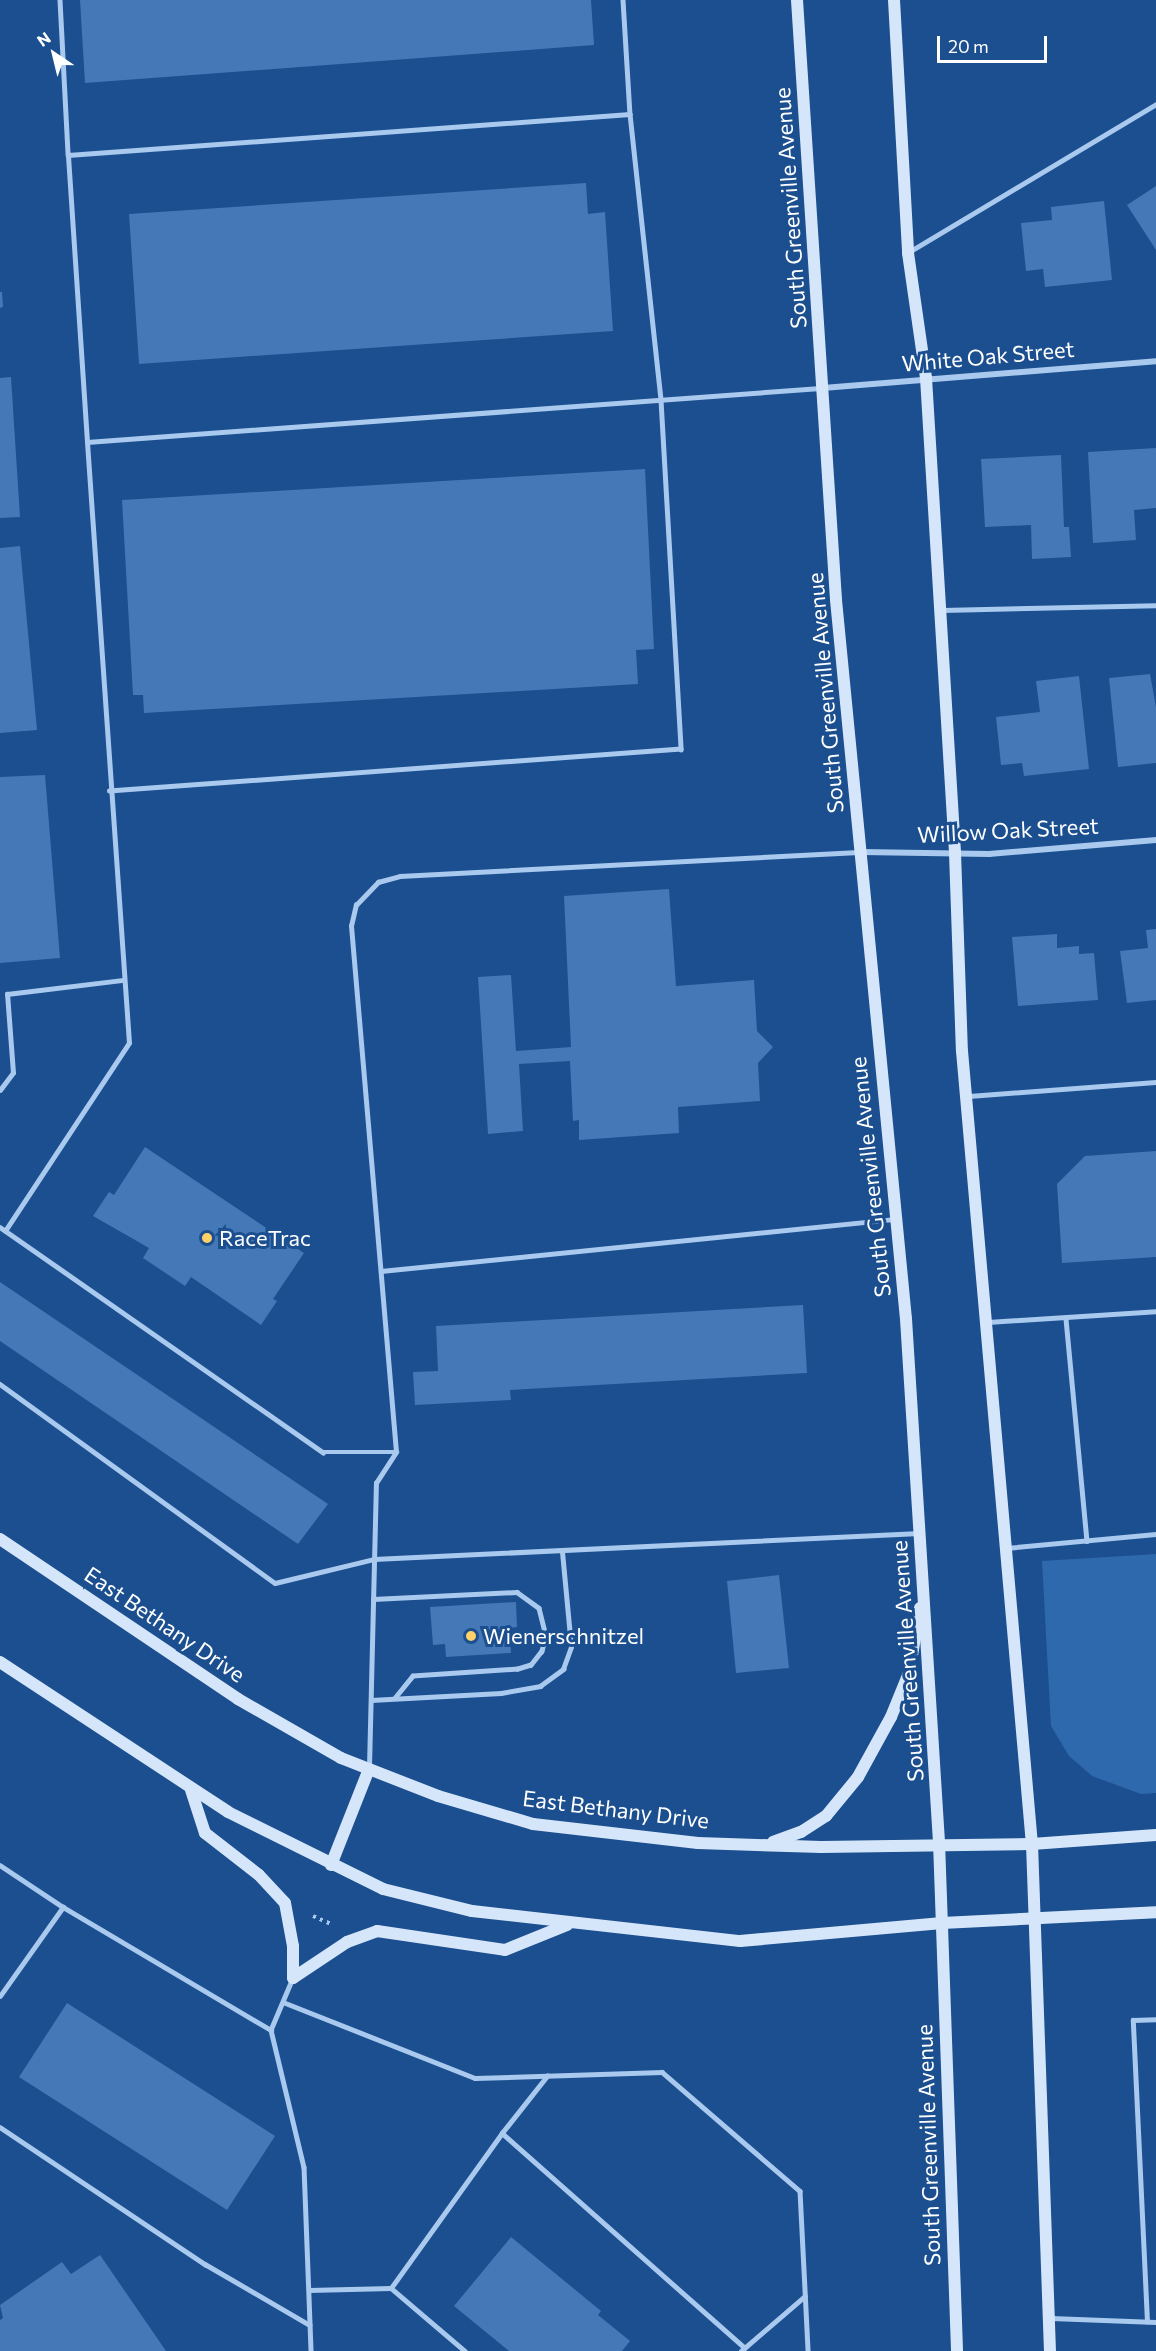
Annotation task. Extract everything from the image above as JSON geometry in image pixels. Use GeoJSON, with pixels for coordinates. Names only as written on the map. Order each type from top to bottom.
{"type":"FeatureCollection","features":[{"type":"Feature","properties":{"kind":"main road","name":"South Greenville Avenue"},"geometry":{"type":"LineString","coordinates":[[797,0],[836,600],[906,1319],[939,1842],[957,2351]]}},
{"type":"Feature","properties":{"kind":"main road"},"geometry":{"type":"LineString","coordinates":[[894,0],[908,253],[926,378],[956,853],[966,1096],[984,1322],[1032,1844],[1050,2351]]}},
{"type":"Feature","properties":{"kind":"main road","name":"East Bethany Drive"},"geometry":{"type":"LineString","coordinates":[[0,1539],[238,1699],[341,1758],[438,1796],[533,1824],[698,1843],[766,1845],[939,1842],[1032,1844],[1156,1835]]}},
{"type":"Feature","properties":{"kind":"main road"},"geometry":{"type":"LineString","coordinates":[[766,1845],[801,1832],[826,1816],[858,1777],[891,1717],[909,1673],[924,1586]]}},
{"type":"Feature","properties":{"kind":"main road"},"geometry":{"type":"LineString","coordinates":[[0,1662],[191,1790],[331,1865],[383,1889],[472,1911],[569,1924],[740,1941],[942,1923],[1156,1912]]}},
{"type":"Feature","properties":{"kind":"main road"},"geometry":{"type":"LineString","coordinates":[[331,1865],[369,1769]]}},
{"type":"Feature","properties":{"kind":"main road"},"geometry":{"type":"LineString","coordinates":[[191,1790],[205,1833],[259,1875],[285,1903],[293,1946],[293,1978]]}},
{"type":"Feature","properties":{"kind":"main road"},"geometry":{"type":"LineString","coordinates":[[293,1978],[347,1942],[377,1932],[505,1950],[569,1924]]}},
{"type":"Feature","properties":{"kind":"street","name":"White Oak Street"},"geometry":{"type":"LineString","coordinates":[[823,388],[1156,361]]}},
{"type":"Feature","properties":{"kind":"street","name":"Willow Oak Street"},"geometry":{"type":"LineString","coordinates":[[861,852],[956,853],[1156,840]]}},
{"type":"Feature","properties":{"kind":"lane"},"geometry":{"type":"LineString","coordinates":[[5,1231],[129,1043],[110,791],[60,0]]}},
{"type":"Feature","properties":{"kind":"lane"},"geometry":{"type":"LineString","coordinates":[[110,791],[681,749],[661,400],[630,114],[623,0]]}},
{"type":"Feature","properties":{"kind":"lane"},"geometry":{"type":"LineString","coordinates":[[908,253],[1156,104]]}},
{"type":"Feature","properties":{"kind":"lane"},"geometry":{"type":"LineString","coordinates":[[68,154],[630,114]]}},
{"type":"Feature","properties":{"kind":"lane"},"geometry":{"type":"LineString","coordinates":[[87,442],[823,388]]}},
{"type":"Feature","properties":{"kind":"lane"},"geometry":{"type":"LineString","coordinates":[[939,610],[1156,605]]}},
{"type":"Feature","properties":{"kind":"lane"},"geometry":{"type":"LineString","coordinates":[[369,1769],[376,1484],[396,1452],[351,926],[356,905],[378,882],[400,876],[861,852]]}},
{"type":"Feature","properties":{"kind":"lane"},"geometry":{"type":"LineString","coordinates":[[0,1090],[14,1073],[7,994],[123,980]]}},
{"type":"Feature","properties":{"kind":"lane"},"geometry":{"type":"LineString","coordinates":[[966,1096],[1156,1082]]}},
{"type":"Feature","properties":{"kind":"lane"},"geometry":{"type":"LineString","coordinates":[[381,1271],[895,1219]]}},
{"type":"Feature","properties":{"kind":"lane"},"geometry":{"type":"LineString","coordinates":[[0,1227],[323,1452],[396,1452]]}},
{"type":"Feature","properties":{"kind":"lane"},"geometry":{"type":"LineString","coordinates":[[984,1322],[1066,1319],[1156,1311]]}},
{"type":"Feature","properties":{"kind":"lane"},"geometry":{"type":"LineString","coordinates":[[1066,1319],[1087,1541]]}},
{"type":"Feature","properties":{"kind":"lane"},"geometry":{"type":"LineString","coordinates":[[0,1384],[275,1583],[374,1559],[919,1533]]}},
{"type":"Feature","properties":{"kind":"lane"},"geometry":{"type":"LineString","coordinates":[[1006,1548],[1156,1534]]}},
{"type":"Feature","properties":{"kind":"lane"},"geometry":{"type":"LineString","coordinates":[[371,1700],[501,1693],[540,1686],[563,1669],[571,1647],[562,1551]]}},
{"type":"Feature","properties":{"kind":"lane"},"geometry":{"type":"LineString","coordinates":[[373,1599],[517,1592],[539,1608],[546,1636],[542,1651],[531,1665],[518,1670],[413,1676],[395,1698]]}},
{"type":"Feature","properties":{"kind":"lane"},"geometry":{"type":"LineString","coordinates":[[0,1865],[63,1907],[271,2030]]}},
{"type":"Feature","properties":{"kind":"lane"},"geometry":{"type":"LineString","coordinates":[[0,1996],[63,1907]]}},
{"type":"Feature","properties":{"kind":"lane"},"geometry":{"type":"LineString","coordinates":[[293,1978],[271,2030],[304,2167],[311,2351]]}},
{"type":"Feature","properties":{"kind":"lane"},"geometry":{"type":"LineString","coordinates":[[283,2002],[475,2078],[662,2072],[800,2191],[808,2351]]}},
{"type":"Feature","properties":{"kind":"lane"},"geometry":{"type":"LineString","coordinates":[[1147,2322],[1133,2020],[1156,2019]]}},
{"type":"Feature","properties":{"kind":"lane"},"geometry":{"type":"LineString","coordinates":[[391,2288],[502,2133],[547,2076]]}},
{"type":"Feature","properties":{"kind":"lane"},"geometry":{"type":"LineString","coordinates":[[0,2127],[206,2264],[310,2325]]}},
{"type":"Feature","properties":{"kind":"lane"},"geometry":{"type":"LineString","coordinates":[[502,2133],[743,2349],[805,2296]]}},
{"type":"Feature","properties":{"kind":"lane"},"geometry":{"type":"LineString","coordinates":[[309,2290],[391,2288],[465,2351]]}},
{"type":"Feature","properties":{"kind":"lane"},"geometry":{"type":"LineString","coordinates":[[1048,2318],[1156,2322]]}},
{"type":"Feature","properties":{"kind":"path"},"geometry":{"type":"LineString","coordinates":[[311,1915],[339,1928]]}},
{"type":"Feature","properties":{"kind":"shaded area"},"geometry":{"type":"Polygon","coordinates":[[[1156,1554],[1156,1793],[1141,1794],[1092,1776],[1069,1756],[1051,1726],[1042,1561],[1156,1554]]]}},
{"type":"Feature","properties":{"kind":"building"},"geometry":{"type":"Polygon","coordinates":[[[80,0],[591,0],[594,45],[85,83],[80,0]]]}},
{"type":"Feature","properties":{"kind":"building"},"geometry":{"type":"Polygon","coordinates":[[[586,183],[588,214],[605,212],[613,331],[139,364],[129,214],[586,183]]]}},
{"type":"Feature","properties":{"kind":"building"},"geometry":{"type":"Polygon","coordinates":[[[1156,186],[1156,250],[1127,205],[1156,186]]]}},
{"type":"Feature","properties":{"kind":"building"},"geometry":{"type":"Polygon","coordinates":[[[1104,201],[1112,280],[1045,287],[1043,269],[1026,271],[1021,223],[1052,220],[1051,207],[1104,201]]]}},
{"type":"Feature","properties":{"kind":"building"},"geometry":{"type":"Polygon","coordinates":[[[0,292],[2,292],[3,307],[0,308],[0,292]]]}},
{"type":"Feature","properties":{"kind":"building"},"geometry":{"type":"Polygon","coordinates":[[[11,377],[20,517],[0,518],[0,378],[11,377]]]}},
{"type":"Feature","properties":{"kind":"building"},"geometry":{"type":"Polygon","coordinates":[[[1156,448],[1156,508],[1134,510],[1136,540],[1093,543],[1088,452],[1156,448]]]}},
{"type":"Feature","properties":{"kind":"building"},"geometry":{"type":"Polygon","coordinates":[[[1061,455],[1064,527],[1069,527],[1071,557],[1032,559],[1031,525],[985,527],[981,459],[1061,455]]]}},
{"type":"Feature","properties":{"kind":"building"},"geometry":{"type":"Polygon","coordinates":[[[645,469],[654,649],[636,650],[638,684],[144,713],[143,695],[133,695],[122,500],[645,469]]]}},
{"type":"Feature","properties":{"kind":"building"},"geometry":{"type":"Polygon","coordinates":[[[20,546],[37,730],[0,733],[0,548],[20,546]]]}},
{"type":"Feature","properties":{"kind":"building"},"geometry":{"type":"Polygon","coordinates":[[[1150,674],[1156,707],[1156,763],[1118,767],[1109,678],[1150,674]]]}},
{"type":"Feature","properties":{"kind":"building"},"geometry":{"type":"Polygon","coordinates":[[[1079,676],[1089,769],[1024,776],[1022,763],[1001,765],[996,717],[1040,712],[1036,681],[1079,676]]]}},
{"type":"Feature","properties":{"kind":"building"},"geometry":{"type":"Polygon","coordinates":[[[45,775],[60,958],[0,963],[0,777],[45,775]]]}},
{"type":"Feature","properties":{"kind":"building"},"geometry":{"type":"Polygon","coordinates":[[[669,889],[676,986],[754,980],[757,1031],[773,1047],[758,1063],[760,1101],[678,1107],[679,1133],[579,1140],[579,1120],[573,1121],[570,1061],[519,1064],[523,1131],[488,1134],[478,977],[511,975],[516,1051],[571,1047],[564,896],[669,889]]]}},
{"type":"Feature","properties":{"kind":"building"},"geometry":{"type":"Polygon","coordinates":[[[1156,929],[1156,1000],[1127,1003],[1120,951],[1148,948],[1146,930],[1156,929]]]}},
{"type":"Feature","properties":{"kind":"building"},"geometry":{"type":"Polygon","coordinates":[[[1057,934],[1057,948],[1079,946],[1079,954],[1094,953],[1098,1000],[1018,1006],[1012,937],[1057,934]]]}},
{"type":"Feature","properties":{"kind":"building","name":"RaceTrac"},"geometry":{"type":"Polygon","coordinates":[[[145,1147],[304,1253],[273,1299],[277,1301],[261,1325],[191,1277],[185,1286],[143,1258],[149,1248],[93,1216],[109,1192],[114,1195],[145,1147]]]}},
{"type":"Feature","properties":{"kind":"building"},"geometry":{"type":"Polygon","coordinates":[[[1156,1151],[1156,1257],[1062,1263],[1057,1184],[1085,1156],[1156,1151]]]}},
{"type":"Feature","properties":{"kind":"building"},"geometry":{"type":"Polygon","coordinates":[[[0,1282],[328,1504],[298,1544],[0,1341],[0,1282]]]}},
{"type":"Feature","properties":{"kind":"building"},"geometry":{"type":"Polygon","coordinates":[[[803,1305],[807,1373],[510,1390],[511,1400],[415,1405],[413,1372],[438,1371],[436,1326],[803,1305]]]}},
{"type":"Feature","properties":{"kind":"building"},"geometry":{"type":"Polygon","coordinates":[[[779,1575],[789,1668],[736,1673],[727,1581],[779,1575]]]}},
{"type":"Feature","properties":{"kind":"building","name":"Wienerschnitzel"},"geometry":{"type":"Polygon","coordinates":[[[516,1602],[517,1627],[510,1628],[511,1653],[446,1657],[445,1644],[433,1645],[430,1607],[516,1602]]]}},
{"type":"Feature","properties":{"kind":"building"},"geometry":{"type":"Polygon","coordinates":[[[67,2003],[275,2136],[227,2210],[19,2077],[67,2003]]]}},
{"type":"Feature","properties":{"kind":"building"},"geometry":{"type":"Polygon","coordinates":[[[511,2237],[601,2311],[598,2315],[630,2341],[622,2351],[509,2351],[454,2306],[511,2237]]]}},
{"type":"Feature","properties":{"kind":"building"},"geometry":{"type":"Polygon","coordinates":[[[100,2255],[166,2351],[0,2351],[0,2320],[3,2318],[0,2305],[62,2262],[71,2274],[100,2255]]]}},
{"type":"Feature","properties":{"kind":"place","name":"RaceTrac"},"geometry":{"type":"Point","coordinates":[207,1238]}},
{"type":"Feature","properties":{"kind":"place","name":"Wienerschnitzel"},"geometry":{"type":"Point","coordinates":[471,1636]}}]}
